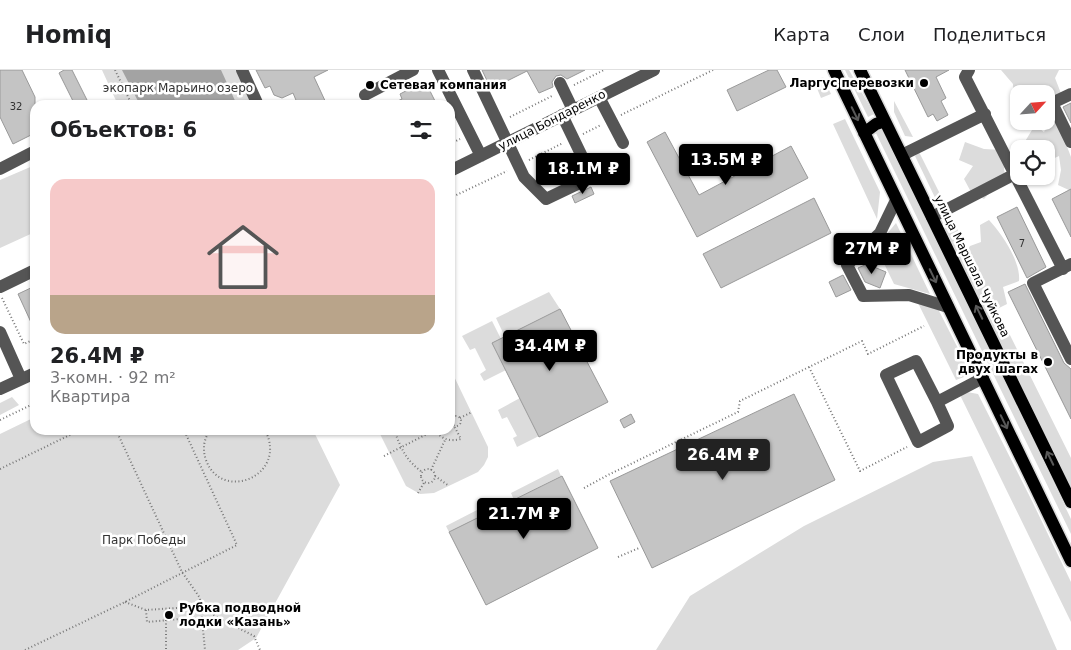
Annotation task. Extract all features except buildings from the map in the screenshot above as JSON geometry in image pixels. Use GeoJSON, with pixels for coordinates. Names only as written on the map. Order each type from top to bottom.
{"type":"FeatureCollection","features":[{"type":"Feature","properties":{"kind":"main road"},"geometry":{"type":"LineString","coordinates":[[834,70],[1071,561]]}},
{"type":"Feature","properties":{"kind":"main road","name":"улица Маршала Чуйкова"},"geometry":{"type":"LineString","coordinates":[[860,70],[1071,502]]}},
{"type":"Feature","properties":{"kind":"main road"},"geometry":{"type":"LineString","coordinates":[[864,133],[876,124],[886,122]]}},
{"type":"Feature","properties":{"kind":"street"},"geometry":{"type":"LineString","coordinates":[[242,70],[256,100]]}},
{"type":"Feature","properties":{"kind":"street"},"geometry":{"type":"LineString","coordinates":[[365,94],[413,70]]}},
{"type":"Feature","properties":{"kind":"street"},"geometry":{"type":"LineString","coordinates":[[438,70],[453,100]]}},
{"type":"Feature","properties":{"kind":"street"},"geometry":{"type":"LineString","coordinates":[[473,70],[524,177],[546,199],[592,177],[567,112],[562,86]]}},
{"type":"Feature","properties":{"kind":"street","name":"улица Бондаренко"},"geometry":{"type":"LineString","coordinates":[[455,169],[641,73],[654,70]]}},
{"type":"Feature","properties":{"kind":"street"},"geometry":{"type":"LineString","coordinates":[[969,70],[966,77],[1010,164]]}},
{"type":"Feature","properties":{"kind":"street"},"geometry":{"type":"LineString","coordinates":[[1071,94],[1052,103],[1071,142]]}},
{"type":"Feature","properties":{"kind":"street"},"geometry":{"type":"LineString","coordinates":[[599,96],[623,143]]}},
{"type":"Feature","properties":{"kind":"street"},"geometry":{"type":"LineString","coordinates":[[455,104],[481,156]]}},
{"type":"Feature","properties":{"kind":"street"},"geometry":{"type":"LineString","coordinates":[[902,155],[985,114]]}},
{"type":"Feature","properties":{"kind":"street"},"geometry":{"type":"LineString","coordinates":[[0,169],[30,154]]}},
{"type":"Feature","properties":{"kind":"street"},"geometry":{"type":"LineString","coordinates":[[932,217],[1010,177]]}},
{"type":"Feature","properties":{"kind":"street"},"geometry":{"type":"LineString","coordinates":[[1021,185],[1067,267],[1033,283],[1071,359]]}},
{"type":"Feature","properties":{"kind":"street"},"geometry":{"type":"LineString","coordinates":[[896,200],[880,232],[847,265],[862,296],[909,295],[948,307]]}},
{"type":"Feature","properties":{"kind":"street"},"geometry":{"type":"LineString","coordinates":[[0,288],[30,273]]}},
{"type":"Feature","properties":{"kind":"street"},"geometry":{"type":"LineString","coordinates":[[0,332],[21,378]]}},
{"type":"Feature","properties":{"kind":"street"},"geometry":{"type":"LineString","coordinates":[[916,361],[937,402],[948,426],[918,442],[886,375],[916,361]]}},
{"type":"Feature","properties":{"kind":"street"},"geometry":{"type":"LineString","coordinates":[[0,389],[30,375]]}},
{"type":"Feature","properties":{"kind":"street"},"geometry":{"type":"LineString","coordinates":[[937,402],[982,378]]}},
{"type":"Feature","properties":{"kind":"path"},"geometry":{"type":"LineString","coordinates":[[115,70],[130,100]]}},
{"type":"Feature","properties":{"kind":"path"},"geometry":{"type":"LineString","coordinates":[[498,123],[562,86],[604,70]]}},
{"type":"Feature","properties":{"kind":"path"},"geometry":{"type":"LineString","coordinates":[[455,142],[470,134]]}},
{"type":"Feature","properties":{"kind":"path"},"geometry":{"type":"LineString","coordinates":[[0,294],[24,344],[30,341]]}},
{"type":"Feature","properties":{"kind":"path"},"geometry":{"type":"LineString","coordinates":[[584,488],[738,412],[740,401],[862,341],[868,354],[924,326]]}},
{"type":"Feature","properties":{"kind":"path"},"geometry":{"type":"LineString","coordinates":[[809,367],[860,470],[918,442]]}},
{"type":"Feature","properties":{"kind":"path"},"geometry":{"type":"LineString","coordinates":[[0,420],[30,405]]}},
{"type":"Feature","properties":{"kind":"path"},"geometry":{"type":"LineString","coordinates":[[460,418],[472,412]]}},
{"type":"Feature","properties":{"kind":"path"},"geometry":{"type":"LineString","coordinates":[[455,416],[460,418]]}},
{"type":"Feature","properties":{"kind":"path"},"geometry":{"type":"LineString","coordinates":[[455,426],[461,423],[460,418]]}},
{"type":"Feature","properties":{"kind":"path"},"geometry":{"type":"LineString","coordinates":[[438,435],[445,440],[461,439],[455,428]]}},
{"type":"Feature","properties":{"kind":"path"},"geometry":{"type":"LineString","coordinates":[[0,469],[70,435]]}},
{"type":"Feature","properties":{"kind":"path"},"geometry":{"type":"LineString","coordinates":[[118,435],[182,572],[200,598],[205,650]]}},
{"type":"Feature","properties":{"kind":"path"},"geometry":{"type":"LineString","coordinates":[[25,650],[237,545],[186,435]]}},
{"type":"Feature","properties":{"kind":"path"},"geometry":{"type":"LineString","coordinates":[[208,435],[204,444],[204,451],[208,464],[212,470],[224,479],[238,482],[253,478],[265,468],[270,453],[268,435]]}},
{"type":"Feature","properties":{"kind":"path"},"geometry":{"type":"LineString","coordinates":[[396,435],[410,462],[422,472],[421,476],[425,481],[431,482],[435,476]]}},
{"type":"Feature","properties":{"kind":"path"},"geometry":{"type":"LineString","coordinates":[[384,456],[425,435]]}},
{"type":"Feature","properties":{"kind":"path"},"geometry":{"type":"LineString","coordinates":[[431,470],[445,440]]}},
{"type":"Feature","properties":{"kind":"path"},"geometry":{"type":"LineString","coordinates":[[201,466],[208,464]]}},
{"type":"Feature","properties":{"kind":"path"},"geometry":{"type":"LineString","coordinates":[[422,472],[426,469],[431,470]]}},
{"type":"Feature","properties":{"kind":"path"},"geometry":{"type":"LineString","coordinates":[[431,470],[435,476],[449,486]]}},
{"type":"Feature","properties":{"kind":"path"},"geometry":{"type":"LineString","coordinates":[[418,493],[425,481]]}},
{"type":"Feature","properties":{"kind":"path"},"geometry":{"type":"LineString","coordinates":[[618,557],[639,548]]}},
{"type":"Feature","properties":{"kind":"path"},"geometry":{"type":"LineString","coordinates":[[124,602],[146,610],[190,607],[191,618],[147,622],[146,610]]}},
{"type":"Feature","properties":{"kind":"path"},"geometry":{"type":"LineString","coordinates":[[201,607],[254,636],[260,650]]}},
{"type":"Feature","properties":{"kind":"path"},"geometry":{"type":"LineString","coordinates":[[166,620],[166,650]]}},
{"type":"Feature","properties":{"kind":"green space","name":"экопарк Марьино озеро"},"geometry":{"type":"Polygon","coordinates":[[[102,70],[237,70],[252,100],[116,100],[102,70]]]}},
{"type":"Feature","properties":{"kind":"green space"},"geometry":{"type":"Polygon","coordinates":[[[845,70],[849,70],[874,114],[868,117],[845,70]]]}},
{"type":"Feature","properties":{"kind":"green space"},"geometry":{"type":"Polygon","coordinates":[[[1001,70],[1059,70],[1055,78],[1062,96],[1055,100],[1055,85],[1013,84],[1001,70]]]}},
{"type":"Feature","properties":{"kind":"green space"},"geometry":{"type":"Polygon","coordinates":[[[823,77],[831,94],[821,98],[814,81],[823,77]]]}},
{"type":"Feature","properties":{"kind":"green space"},"geometry":{"type":"Polygon","coordinates":[[[894,101],[913,137],[905,136],[894,112],[894,101]]]}},
{"type":"Feature","properties":{"kind":"green space"},"geometry":{"type":"Polygon","coordinates":[[[1055,115],[1071,157],[1071,191],[1058,185],[1061,170],[1059,156],[1055,158],[1055,140],[1026,140],[1032,130],[1041,130],[1044,132],[1045,130],[1055,130],[1055,115]]]}},
{"type":"Feature","properties":{"kind":"green space"},"geometry":{"type":"Polygon","coordinates":[[[845,119],[880,192],[877,219],[833,124],[845,119]]]}},
{"type":"Feature","properties":{"kind":"green space"},"geometry":{"type":"Polygon","coordinates":[[[881,126],[1071,519],[1071,534],[874,129],[881,126]]]}},
{"type":"Feature","properties":{"kind":"green space"},"geometry":{"type":"Polygon","coordinates":[[[965,142],[984,149],[1003,150],[1008,158],[1004,169],[1006,180],[996,186],[984,199],[971,192],[964,179],[973,166],[959,160],[965,142]]]}},
{"type":"Feature","properties":{"kind":"green space"},"geometry":{"type":"Polygon","coordinates":[[[919,152],[946,206],[940,208],[915,156],[919,152]]]}},
{"type":"Feature","properties":{"kind":"green space"},"geometry":{"type":"Polygon","coordinates":[[[30,167],[30,234],[0,248],[0,180],[30,167]]]}},
{"type":"Feature","properties":{"kind":"green space"},"geometry":{"type":"Polygon","coordinates":[[[989,220],[1010,249],[1019,273],[1019,281],[1003,287],[1007,304],[997,309],[1071,458],[1071,488],[943,225],[953,221],[968,250],[970,246],[981,242],[980,225],[989,220]]]}},
{"type":"Feature","properties":{"kind":"green space"},"geometry":{"type":"Polygon","coordinates":[[[896,223],[930,294],[894,284],[876,247],[896,223]]]}},
{"type":"Feature","properties":{"kind":"green space"},"geometry":{"type":"Polygon","coordinates":[[[549,292],[560,309],[505,337],[496,318],[549,292]]]}},
{"type":"Feature","properties":{"kind":"green space"},"geometry":{"type":"Polygon","coordinates":[[[918,303],[938,309],[967,366],[964,377],[956,380],[918,303]]]}},
{"type":"Feature","properties":{"kind":"green space"},"geometry":{"type":"Polygon","coordinates":[[[492,321],[501,339],[506,370],[484,381],[480,374],[486,370],[475,348],[470,350],[462,336],[492,321]]]}},
{"type":"Feature","properties":{"kind":"green space"},"geometry":{"type":"Polygon","coordinates":[[[455,378],[488,447],[488,457],[478,472],[434,493],[420,494],[406,486],[380,435],[455,435],[455,378]]]}},
{"type":"Feature","properties":{"kind":"green space"},"geometry":{"type":"Polygon","coordinates":[[[967,392],[978,394],[1071,582],[1071,622],[960,395],[967,392]]]}},
{"type":"Feature","properties":{"kind":"green space"},"geometry":{"type":"Polygon","coordinates":[[[12,397],[19,405],[0,415],[0,403],[12,397]]]}},
{"type":"Feature","properties":{"kind":"green space"},"geometry":{"type":"Polygon","coordinates":[[[520,398],[539,436],[517,447],[513,438],[517,436],[507,417],[502,419],[498,410],[520,398]]]}},
{"type":"Feature","properties":{"kind":"green space","name":"Парк Победы"},"geometry":{"type":"Polygon","coordinates":[[[30,419],[30,435],[315,435],[340,485],[256,638],[238,650],[0,650],[0,434],[30,419]]]}},
{"type":"Feature","properties":{"kind":"green space"},"geometry":{"type":"Polygon","coordinates":[[[972,456],[1057,650],[656,650],[690,596],[804,526],[933,462],[972,456]]]}},
{"type":"Feature","properties":{"kind":"green space"},"geometry":{"type":"Polygon","coordinates":[[[558,469],[561,476],[514,500],[511,493],[558,469]]]}},
{"type":"Feature","properties":{"kind":"green space"},"geometry":{"type":"Polygon","coordinates":[[[479,509],[482,516],[449,532],[446,526],[479,509]]]}},
{"type":"Feature","properties":{"kind":"shaded area","name":"экопарк Марьино озеро"},"geometry":{"type":"Polygon","coordinates":[[[122,70],[221,70],[235,100],[137,100],[122,70]]]}},
{"type":"Feature","properties":{"kind":"place","name":"Ларгус перевозки"},"geometry":{"type":"Point","coordinates":[924,83]}},
{"type":"Feature","properties":{"kind":"place","name":"Сетевая компания"},"geometry":{"type":"Point","coordinates":[370,85]}},
{"type":"Feature","properties":{"kind":"place","name":"Продукты в двух шагах"},"geometry":{"type":"Point","coordinates":[1048,362]}},
{"type":"Feature","properties":{"kind":"place","name":"Рубка подводной лодки «Казань»"},"geometry":{"type":"Point","coordinates":[169,615]}}]}
